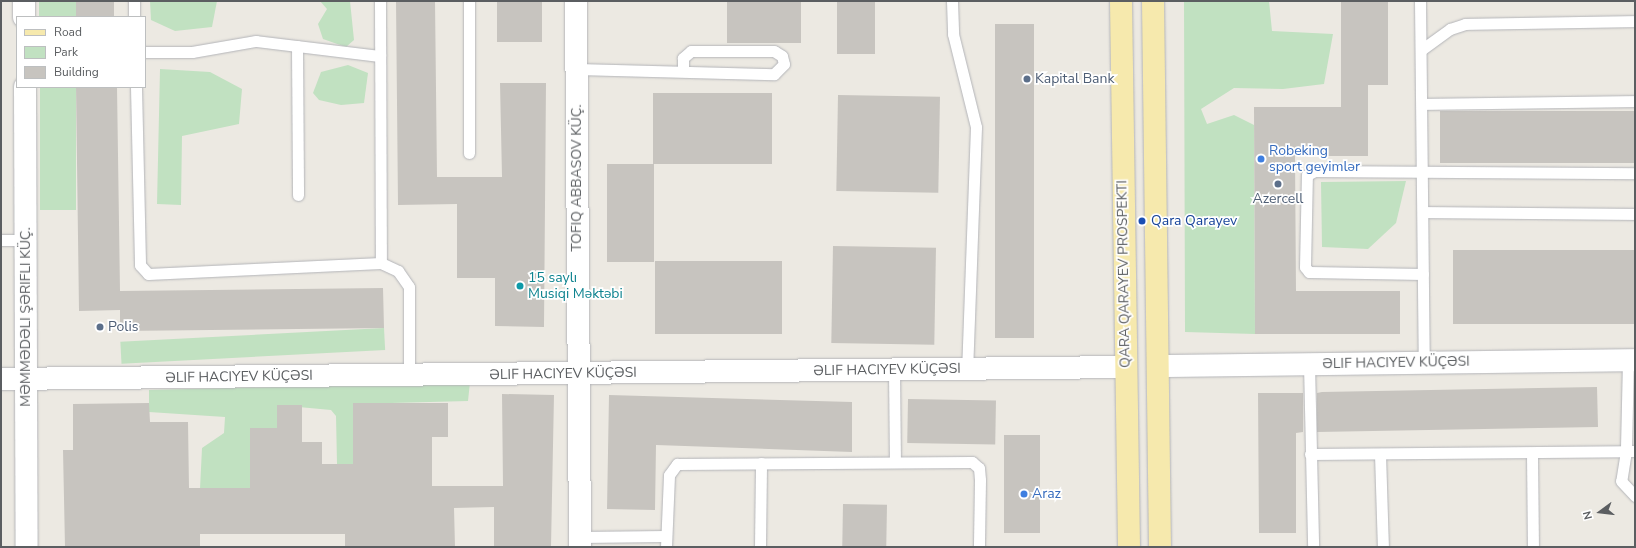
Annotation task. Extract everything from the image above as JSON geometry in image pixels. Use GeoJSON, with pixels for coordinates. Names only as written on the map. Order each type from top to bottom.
{"type":"FeatureCollection","features":[{"type":"Feature","properties":{"kind":"main road","name":"QARA QARAYEV PROSPEKTI"},"geometry":{"type":"LineString","coordinates":[[1121,1],[1125,367],[1129,547]]}},
{"type":"Feature","properties":{"kind":"main road"},"geometry":{"type":"LineString","coordinates":[[1153,1],[1160,547]]}},
{"type":"Feature","properties":{"kind":"street"},"geometry":{"type":"LineString","coordinates":[[24,1],[24,16]]}},
{"type":"Feature","properties":{"kind":"street","name":"TOFIQ ABBASOV KÜÇ."},"geometry":{"type":"LineString","coordinates":[[576,1],[580,542]]}},
{"type":"Feature","properties":{"kind":"street","name":"MƏMMƏDƏLI ŞƏRIFLI KÜÇ."},"geometry":{"type":"LineString","coordinates":[[25,88],[27,547]]}},
{"type":"Feature","properties":{"kind":"street"},"geometry":{"type":"LineString","coordinates":[[1158,366],[1632,360]]}},
{"type":"Feature","properties":{"kind":"street"},"geometry":{"type":"LineString","coordinates":[[1,379],[1125,367]]}},
{"type":"Feature","properties":{"kind":"lane"},"geometry":{"type":"LineString","coordinates":[[134,1],[134,16]]}},
{"type":"Feature","properties":{"kind":"lane"},"geometry":{"type":"LineString","coordinates":[[380,1],[381,263]]}},
{"type":"Feature","properties":{"kind":"lane"},"geometry":{"type":"LineString","coordinates":[[469,1],[469,153]]}},
{"type":"Feature","properties":{"kind":"lane"},"geometry":{"type":"LineString","coordinates":[[952,1],[953,34],[976,127],[967,369]]}},
{"type":"Feature","properties":{"kind":"lane"},"geometry":{"type":"LineString","coordinates":[[1420,1],[1422,50],[1424,363]]}},
{"type":"Feature","properties":{"kind":"lane"},"geometry":{"type":"LineString","coordinates":[[1422,50],[1450,29],[1464,24],[1635,21]]}},
{"type":"Feature","properties":{"kind":"lane"},"geometry":{"type":"LineString","coordinates":[[146,52],[192,52],[256,41],[380,56]]}},
{"type":"Feature","properties":{"kind":"lane"},"geometry":{"type":"LineString","coordinates":[[297,46],[298,195]]}},
{"type":"Feature","properties":{"kind":"lane"},"geometry":{"type":"LineString","coordinates":[[576,69],[683,72],[774,74],[784,64],[782,56],[774,51],[691,51],[683,58],[683,72]]}},
{"type":"Feature","properties":{"kind":"lane"},"geometry":{"type":"LineString","coordinates":[[136,88],[140,265],[148,274],[381,263],[398,271],[409,287],[409,375]]}},
{"type":"Feature","properties":{"kind":"lane"},"geometry":{"type":"LineString","coordinates":[[1422,104],[1635,101]]}},
{"type":"Feature","properties":{"kind":"lane"},"geometry":{"type":"LineString","coordinates":[[1423,274],[1309,272],[1305,267],[1307,175],[1315,171],[1635,173]]}},
{"type":"Feature","properties":{"kind":"lane"},"geometry":{"type":"LineString","coordinates":[[1422,212],[1635,214]]}},
{"type":"Feature","properties":{"kind":"lane"},"geometry":{"type":"LineString","coordinates":[[1,240],[26,240]]}},
{"type":"Feature","properties":{"kind":"lane"},"geometry":{"type":"LineString","coordinates":[[1632,360],[1630,451],[1622,481],[1635,496]]}},
{"type":"Feature","properties":{"kind":"lane"},"geometry":{"type":"LineString","coordinates":[[1309,364],[1313,547]]}},
{"type":"Feature","properties":{"kind":"lane"},"geometry":{"type":"LineString","coordinates":[[894,370],[895,462]]}},
{"type":"Feature","properties":{"kind":"lane"},"geometry":{"type":"LineString","coordinates":[[1310,454],[1532,454],[1630,451]]}},
{"type":"Feature","properties":{"kind":"lane"},"geometry":{"type":"LineString","coordinates":[[1380,454],[1383,547]]}},
{"type":"Feature","properties":{"kind":"lane"},"geometry":{"type":"LineString","coordinates":[[1532,454],[1533,547]]}},
{"type":"Feature","properties":{"kind":"lane"},"geometry":{"type":"LineString","coordinates":[[580,542],[666,541],[669,475],[677,464],[972,462],[979,468],[979,547]]}},
{"type":"Feature","properties":{"kind":"lane"},"geometry":{"type":"LineString","coordinates":[[760,547],[761,463]]}},
{"type":"Feature","properties":{"kind":"green space"},"geometry":{"type":"Polygon","coordinates":[[[39,1],[76,1],[76,16],[39,16],[39,1]]]}},
{"type":"Feature","properties":{"kind":"green space"},"geometry":{"type":"Polygon","coordinates":[[[150,1],[217,1],[212,27],[175,31],[151,20],[150,1]]]}},
{"type":"Feature","properties":{"kind":"green space"},"geometry":{"type":"Polygon","coordinates":[[[320,1],[350,1],[354,40],[346,47],[323,39],[318,24],[327,9],[320,1]]]}},
{"type":"Feature","properties":{"kind":"green space"},"geometry":{"type":"Polygon","coordinates":[[[1184,1],[1269,1],[1272,31],[1333,34],[1324,84],[1283,89],[1234,88],[1201,109],[1207,124],[1234,115],[1254,125],[1255,334],[1185,332],[1184,1]]]}},
{"type":"Feature","properties":{"kind":"green space"},"geometry":{"type":"Polygon","coordinates":[[[348,65],[368,73],[364,103],[341,105],[319,100],[313,93],[321,72],[348,65]]]}},
{"type":"Feature","properties":{"kind":"green space"},"geometry":{"type":"Polygon","coordinates":[[[160,69],[210,72],[242,89],[239,124],[182,136],[181,205],[157,204],[160,69]]]}},
{"type":"Feature","properties":{"kind":"green space"},"geometry":{"type":"Polygon","coordinates":[[[40,88],[76,88],[76,210],[40,210],[40,88]]]}},
{"type":"Feature","properties":{"kind":"green space"},"geometry":{"type":"Polygon","coordinates":[[[1406,181],[1396,223],[1368,249],[1322,247],[1321,182],[1406,181]]]}},
{"type":"Feature","properties":{"kind":"green space"},"geometry":{"type":"Polygon","coordinates":[[[384,328],[385,350],[122,364],[120,342],[384,328]]]}},
{"type":"Feature","properties":{"kind":"green space"},"geometry":{"type":"Polygon","coordinates":[[[470,382],[468,401],[353,404],[353,464],[337,464],[336,416],[331,410],[277,405],[277,428],[250,428],[250,488],[200,489],[202,448],[224,433],[225,417],[149,412],[149,390],[470,382]]]}},
{"type":"Feature","properties":{"kind":"building"},"geometry":{"type":"Polygon","coordinates":[[[76,1],[114,1],[114,16],[76,16],[76,1]]]}},
{"type":"Feature","properties":{"kind":"building"},"geometry":{"type":"Polygon","coordinates":[[[396,1],[435,1],[437,177],[502,177],[500,83],[546,83],[544,327],[495,326],[495,278],[457,278],[457,204],[398,205],[396,1]]]}},
{"type":"Feature","properties":{"kind":"building"},"geometry":{"type":"Polygon","coordinates":[[[497,1],[542,1],[542,42],[497,42],[497,1]]]}},
{"type":"Feature","properties":{"kind":"building"},"geometry":{"type":"Polygon","coordinates":[[[727,1],[801,1],[801,43],[727,43],[727,1]]]}},
{"type":"Feature","properties":{"kind":"building"},"geometry":{"type":"Polygon","coordinates":[[[837,1],[875,1],[875,54],[837,54],[837,1]]]}},
{"type":"Feature","properties":{"kind":"building"},"geometry":{"type":"Polygon","coordinates":[[[1341,1],[1388,1],[1388,85],[1368,85],[1368,156],[1295,156],[1296,291],[1400,291],[1400,334],[1255,334],[1254,107],[1341,107],[1341,1]]]}},
{"type":"Feature","properties":{"kind":"building"},"geometry":{"type":"Polygon","coordinates":[[[995,24],[1034,24],[1034,338],[995,338],[995,24]]]}},
{"type":"Feature","properties":{"kind":"building"},"geometry":{"type":"Polygon","coordinates":[[[76,88],[117,88],[120,291],[383,288],[384,328],[120,331],[120,310],[79,311],[76,88]]]}},
{"type":"Feature","properties":{"kind":"building"},"geometry":{"type":"Polygon","coordinates":[[[653,93],[772,93],[772,164],[653,164],[653,93]]]}},
{"type":"Feature","properties":{"kind":"building"},"geometry":{"type":"Polygon","coordinates":[[[838,95],[940,97],[938,193],[836,191],[838,95]]]}},
{"type":"Feature","properties":{"kind":"building"},"geometry":{"type":"Polygon","coordinates":[[[1440,111],[1635,111],[1635,163],[1440,163],[1440,111]]]}},
{"type":"Feature","properties":{"kind":"building"},"geometry":{"type":"Polygon","coordinates":[[[607,164],[654,164],[654,262],[607,262],[607,164]]]}},
{"type":"Feature","properties":{"kind":"building"},"geometry":{"type":"Polygon","coordinates":[[[833,246],[936,248],[934,345],[831,343],[833,246]]]}},
{"type":"Feature","properties":{"kind":"building"},"geometry":{"type":"Polygon","coordinates":[[[1453,250],[1635,250],[1635,324],[1453,324],[1453,250]]]}},
{"type":"Feature","properties":{"kind":"building"},"geometry":{"type":"Polygon","coordinates":[[[655,261],[782,261],[782,334],[655,334],[655,261]]]}},
{"type":"Feature","properties":{"kind":"building"},"geometry":{"type":"Polygon","coordinates":[[[1597,387],[1598,427],[1317,432],[1317,393],[1322,392],[1597,387]]]}},
{"type":"Feature","properties":{"kind":"building"},"geometry":{"type":"Polygon","coordinates":[[[1258,393],[1303,393],[1303,432],[1296,433],[1296,533],[1259,533],[1258,393]]]}},
{"type":"Feature","properties":{"kind":"building"},"geometry":{"type":"Polygon","coordinates":[[[502,394],[554,395],[551,547],[494,547],[494,507],[454,508],[455,547],[345,547],[345,534],[200,534],[200,547],[65,547],[63,450],[73,450],[73,404],[149,403],[150,422],[188,422],[189,488],[250,488],[250,428],[277,428],[277,405],[302,405],[302,442],[322,442],[322,464],[353,464],[353,403],[448,403],[448,437],[432,437],[432,486],[503,486],[502,394]]]}},
{"type":"Feature","properties":{"kind":"building"},"geometry":{"type":"Polygon","coordinates":[[[609,395],[852,402],[852,452],[656,445],[655,510],[607,509],[609,395]]]}},
{"type":"Feature","properties":{"kind":"building"},"geometry":{"type":"Polygon","coordinates":[[[908,399],[996,401],[995,445],[907,443],[908,399]]]}},
{"type":"Feature","properties":{"kind":"building"},"geometry":{"type":"Polygon","coordinates":[[[1004,435],[1040,435],[1040,533],[1004,533],[1004,435]]]}},
{"type":"Feature","properties":{"kind":"building"},"geometry":{"type":"Polygon","coordinates":[[[843,504],[887,505],[886,547],[842,547],[843,504]]]}},
{"type":"Feature","properties":{"kind":"place","name":"Kapital Bank"},"geometry":{"type":"Point","coordinates":[1027,79]}},
{"type":"Feature","properties":{"kind":"place","name":"Robeking sport geyimlər"},"geometry":{"type":"Point","coordinates":[1261,159]}},
{"type":"Feature","properties":{"kind":"place","name":"Azercell"},"geometry":{"type":"Point","coordinates":[1278,184]}},
{"type":"Feature","properties":{"kind":"place","name":"Qara Qarayev"},"geometry":{"type":"Point","coordinates":[1142,221]}},
{"type":"Feature","properties":{"kind":"place","name":"15 saylı Musiqi Məktəbi"},"geometry":{"type":"Point","coordinates":[520,286]}},
{"type":"Feature","properties":{"kind":"place","name":"Polis"},"geometry":{"type":"Point","coordinates":[100,327]}},
{"type":"Feature","properties":{"kind":"place","name":"Araz"},"geometry":{"type":"Point","coordinates":[1024,494]}}]}
